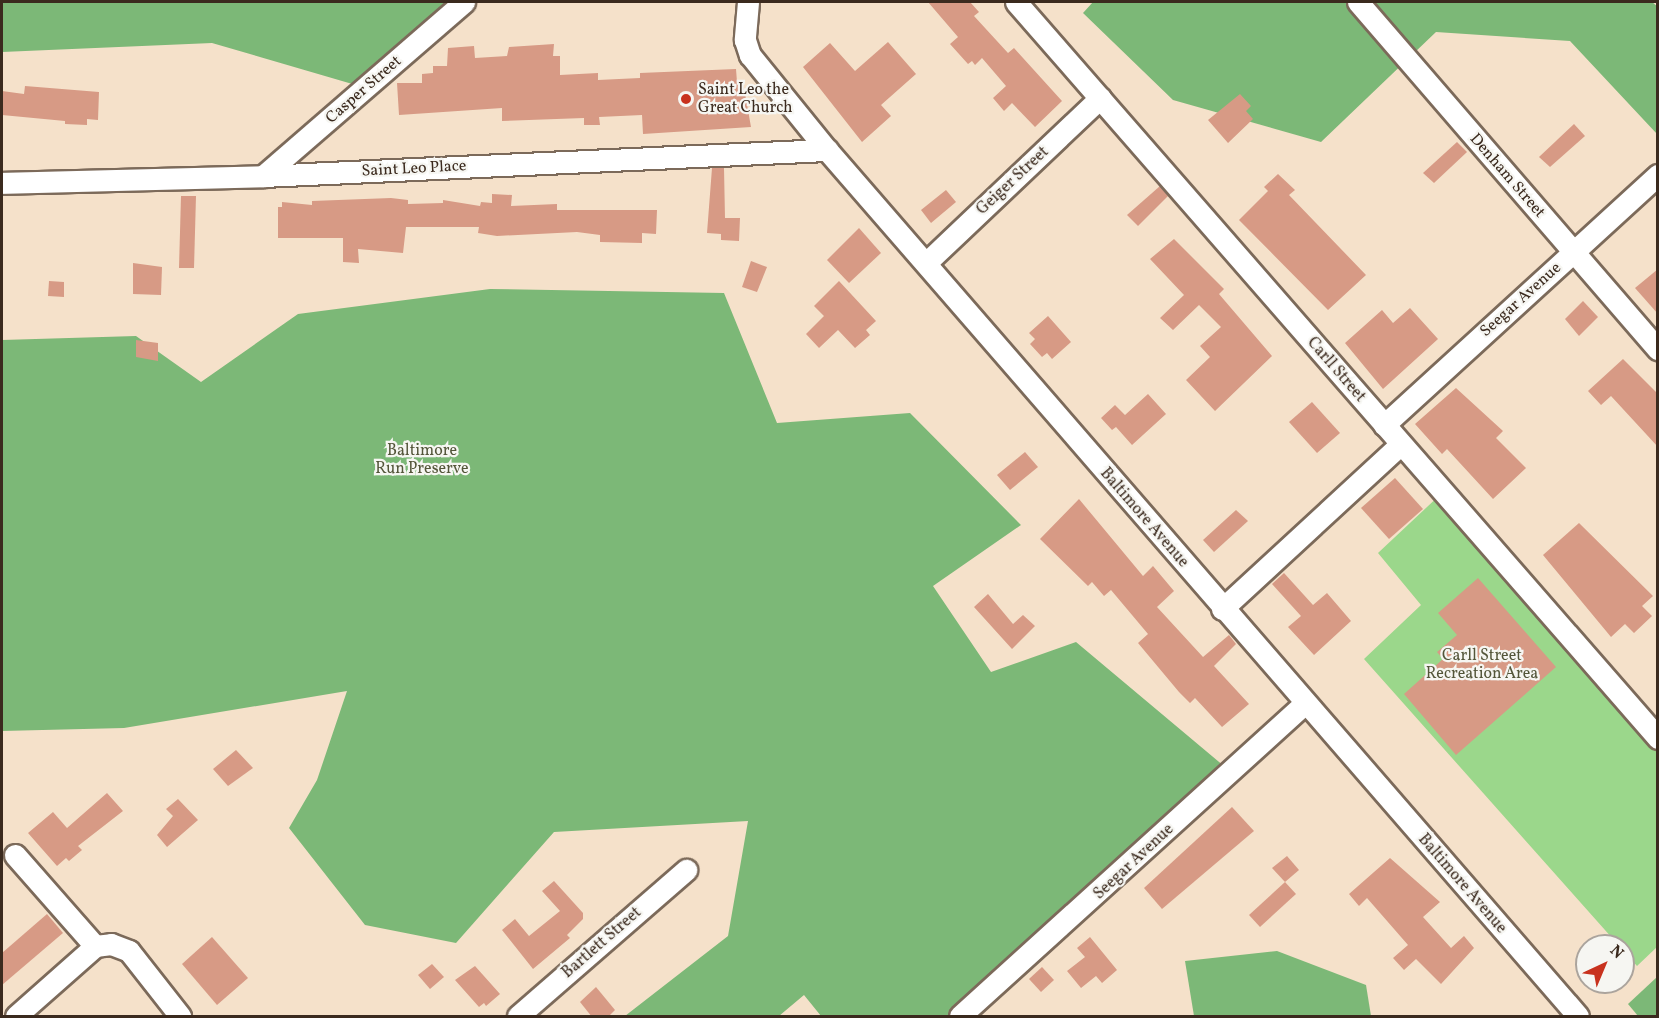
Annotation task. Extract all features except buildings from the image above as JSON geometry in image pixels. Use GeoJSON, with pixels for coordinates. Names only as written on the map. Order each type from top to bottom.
{"type":"FeatureCollection","features":[{"type":"Feature","properties":{"kind":"street","name":"Casper Street"},"geometry":{"type":"LineString","coordinates":[[263,176],[464,2]]}},
{"type":"Feature","properties":{"kind":"street","name":"Baltimore Avenue"},"geometry":{"type":"LineString","coordinates":[[748,2],[745,40],[750,55],[827,150],[1304,704],[1578,1017]]}},
{"type":"Feature","properties":{"kind":"street","name":"Carll Street"},"geometry":{"type":"LineString","coordinates":[[1016,2],[1658,738]]}},
{"type":"Feature","properties":{"kind":"street","name":"Denham Street"},"geometry":{"type":"LineString","coordinates":[[1358,2],[1658,349]]}},
{"type":"Feature","properties":{"kind":"street","name":"Geiger Street"},"geometry":{"type":"LineString","coordinates":[[926,263],[1100,98]]}},
{"type":"Feature","properties":{"kind":"street","name":"Saint Leo Place"},"geometry":{"type":"LineString","coordinates":[[2,183],[263,176],[827,150]]}},
{"type":"Feature","properties":{"kind":"street","name":"Seegar Avenue"},"geometry":{"type":"LineString","coordinates":[[1384,425],[1658,175]]}},
{"type":"Feature","properties":{"kind":"street"},"geometry":{"type":"LineString","coordinates":[[1222,609],[1401,444]]}},
{"type":"Feature","properties":{"kind":"street","name":"Seegar Avenue"},"geometry":{"type":"LineString","coordinates":[[960,1017],[1304,704]]}},
{"type":"Feature","properties":{"kind":"street"},"geometry":{"type":"LineString","coordinates":[[15,855],[95,946]]}},
{"type":"Feature","properties":{"kind":"street","name":"Bartlett Street"},"geometry":{"type":"LineString","coordinates":[[518,1017],[686,870]]}},
{"type":"Feature","properties":{"kind":"street"},"geometry":{"type":"LineString","coordinates":[[16,1017],[95,946],[111,944],[129,951],[180,1017]]}},
{"type":"Feature","properties":{"kind":"green space"},"geometry":{"type":"Polygon","coordinates":[[[2,2],[464,2],[366,88],[212,43],[2,52],[2,2]]]}},
{"type":"Feature","properties":{"kind":"green space"},"geometry":{"type":"Polygon","coordinates":[[[1093,2],[1652,2],[1658,7],[1657,134],[1570,41],[1436,32],[1321,142],[1173,100],[1083,13],[1093,2]]]}},
{"type":"Feature","properties":{"kind":"green space","name":"Baltimore Run Preserve"},"geometry":{"type":"Polygon","coordinates":[[[490,289],[724,293],[777,423],[910,413],[1021,525],[933,586],[991,672],[1076,642],[1231,772],[960,1016],[821,1016],[804,995],[779,1016],[625,1016],[728,936],[748,821],[554,832],[456,943],[365,925],[289,828],[317,780],[347,691],[124,728],[2,731],[2,340],[136,336],[201,382],[298,314],[490,289]]]}},
{"type":"Feature","properties":{"kind":"green space","name":"Carll Street Recreation Area"},"geometry":{"type":"Polygon","coordinates":[[[1443,492],[1657,738],[1657,947],[1637,966],[1635,964],[1635,934],[1609,934],[1364,659],[1421,605],[1378,553],[1443,492]]]}},
{"type":"Feature","properties":{"kind":"green space"},"geometry":{"type":"Polygon","coordinates":[[[1277,951],[1366,985],[1371,1016],[1194,1016],[1185,961],[1277,951]]]}},
{"type":"Feature","properties":{"kind":"green space"},"geometry":{"type":"Polygon","coordinates":[[[1657,977],[1657,1016],[1638,1016],[1628,1004],[1657,977]]]}},
{"type":"Feature","properties":{"kind":"place","name":"Saint Leo the Great Church"},"geometry":{"type":"Point","coordinates":[686,99]}}]}
